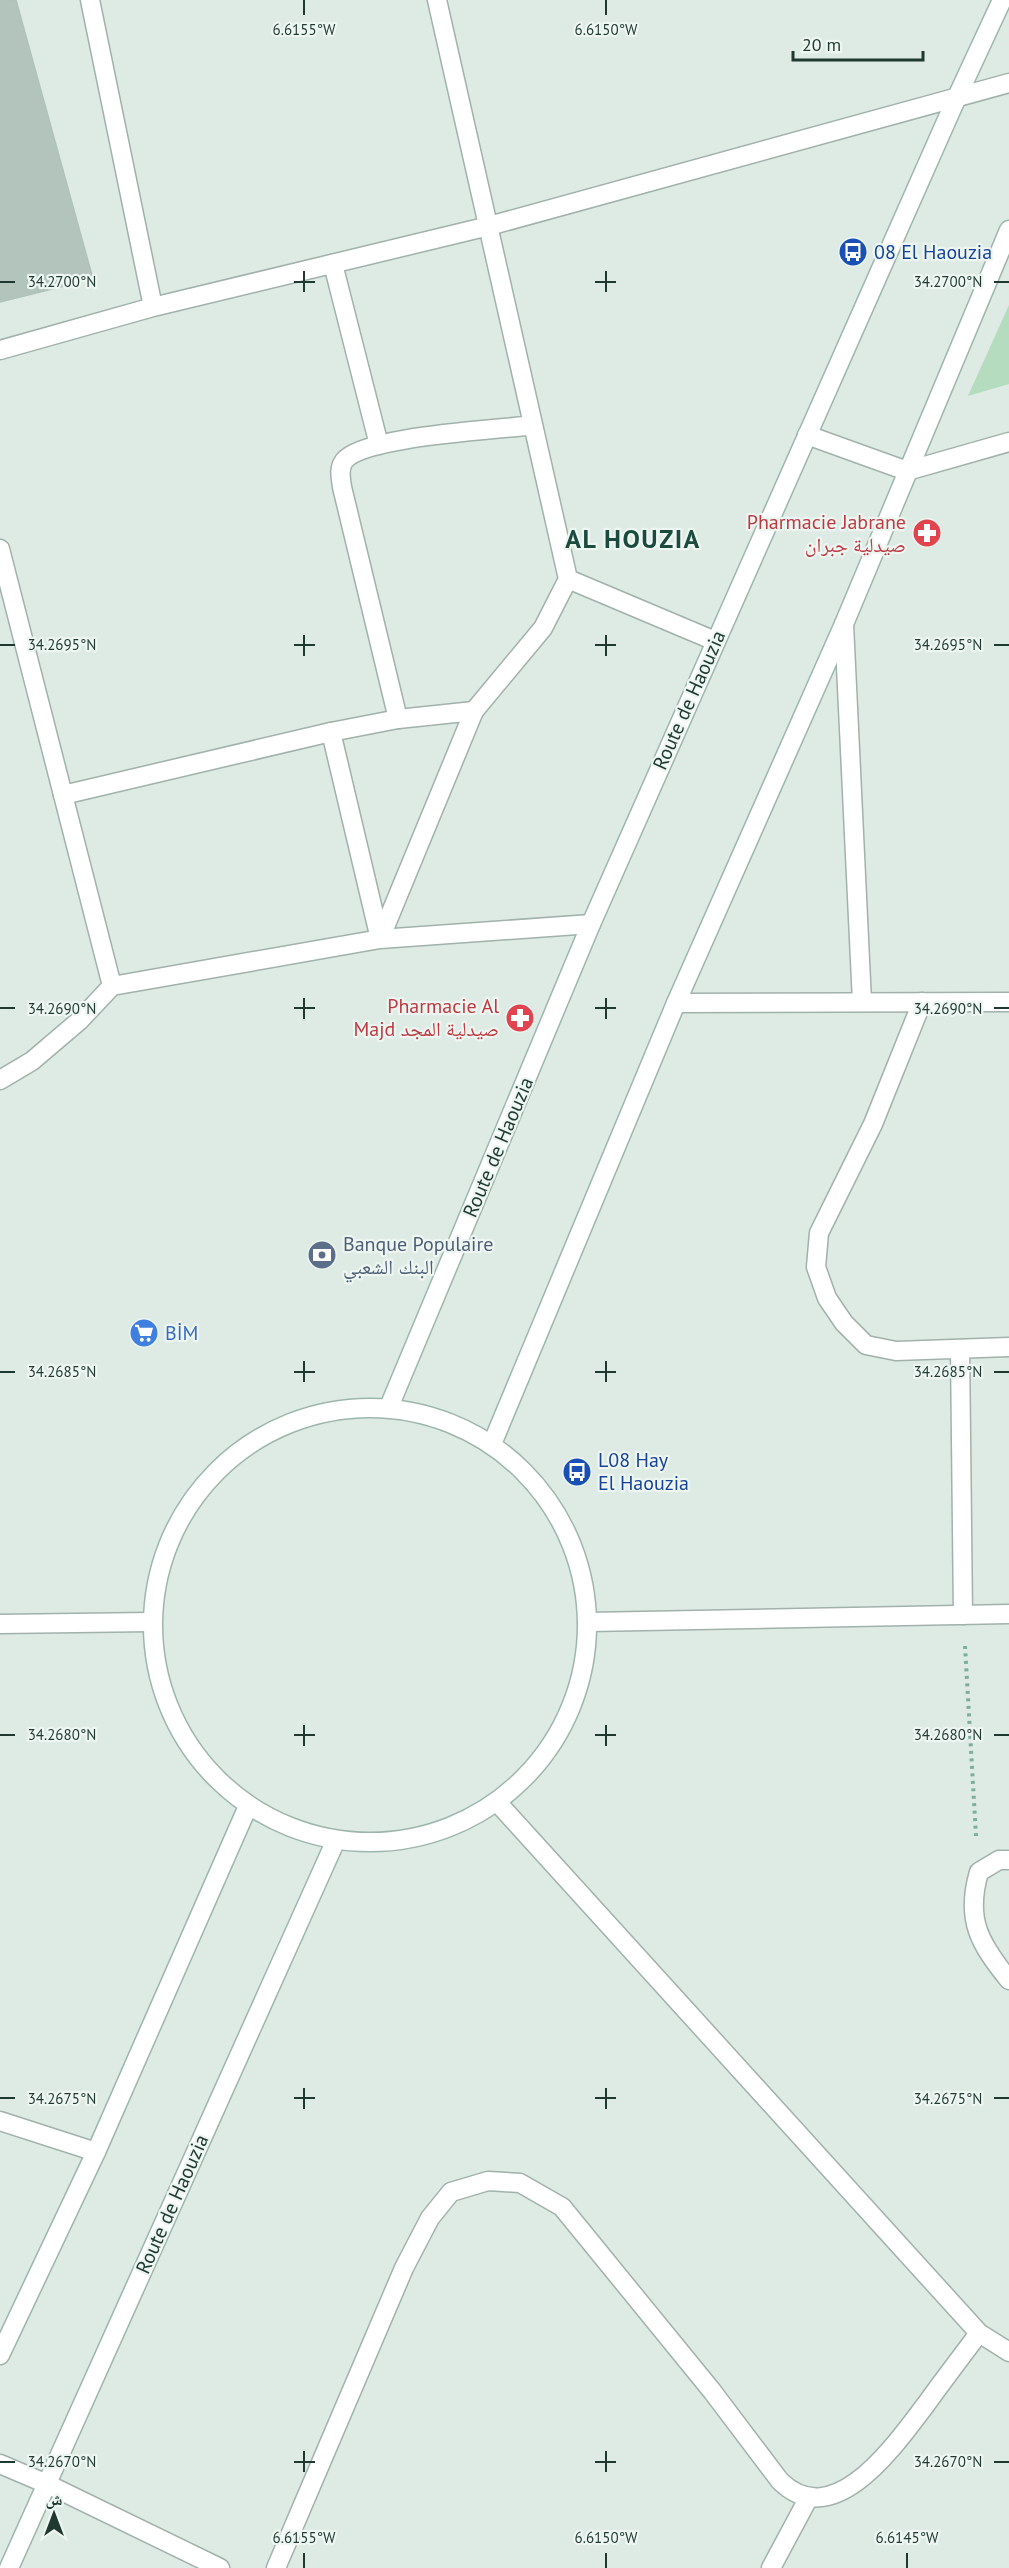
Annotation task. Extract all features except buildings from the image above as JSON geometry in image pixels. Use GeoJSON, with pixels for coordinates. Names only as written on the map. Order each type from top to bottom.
{"type":"FeatureCollection","features":[{"type":"Feature","properties":{"kind":"street"},"geometry":{"type":"LineString","coordinates":[[90,0],[153,307]]}},
{"type":"Feature","properties":{"kind":"street"},"geometry":{"type":"LineString","coordinates":[[380,939],[474,711],[543,628],[568,579],[437,0]]}},
{"type":"Feature","properties":{"kind":"street","name":"Route de Haouzia"},"geometry":{"type":"LineString","coordinates":[[389,1407],[591,924],[1002,0]]}},
{"type":"Feature","properties":{"kind":"street"},"geometry":{"type":"LineString","coordinates":[[0,350],[153,307],[489,226],[1009,83]]}},
{"type":"Feature","properties":{"kind":"street"},"geometry":{"type":"LineString","coordinates":[[492,1444],[676,1003],[844,624],[1009,230]]}},
{"type":"Feature","properties":{"kind":"street"},"geometry":{"type":"LineString","coordinates":[[333,264],[379,445]]}},
{"type":"Feature","properties":{"kind":"street"},"geometry":{"type":"LineString","coordinates":[[398,718],[339,471],[344,460],[357,450],[397,439],[533,425]]}},
{"type":"Feature","properties":{"kind":"street"},"geometry":{"type":"LineString","coordinates":[[807,435],[907,471],[1009,441]]}},
{"type":"Feature","properties":{"kind":"street"},"geometry":{"type":"LineString","coordinates":[[0,549],[112,986]]}},
{"type":"Feature","properties":{"kind":"street"},"geometry":{"type":"LineString","coordinates":[[568,579],[715,641]]}},
{"type":"Feature","properties":{"kind":"street"},"geometry":{"type":"LineString","coordinates":[[844,624],[862,1002]]}},
{"type":"Feature","properties":{"kind":"street"},"geometry":{"type":"LineString","coordinates":[[63,795],[398,718],[474,711]]}},
{"type":"Feature","properties":{"kind":"street"},"geometry":{"type":"LineString","coordinates":[[331,732],[380,939]]}},
{"type":"Feature","properties":{"kind":"street"},"geometry":{"type":"LineString","coordinates":[[0,1080],[39,1054],[79,1021],[112,986],[380,939],[591,924]]}},
{"type":"Feature","properties":{"kind":"street"},"geometry":{"type":"LineString","coordinates":[[922,1002],[873,1124],[819,1233],[816,1267],[827,1298],[844,1323],[866,1345],[896,1352],[1009,1347]]}},
{"type":"Feature","properties":{"kind":"street"},"geometry":{"type":"LineString","coordinates":[[676,1003],[1009,1002]]}},
{"type":"Feature","properties":{"kind":"street"},"geometry":{"type":"LineString","coordinates":[[960,1348],[963,1615]]}},
{"type":"Feature","properties":{"kind":"street"},"geometry":{"type":"LineString","coordinates":[[389,1407],[450,1422],[492,1444],[544,1492],[577,1553],[589,1623],[579,1692],[547,1753],[497,1802],[448,1829],[392,1842],[336,1840],[290,1827],[248,1806],[196,1756],[162,1693],[151,1622],[165,1549],[202,1484],[260,1436],[330,1410],[389,1407]]}},
{"type":"Feature","properties":{"kind":"street"},"geometry":{"type":"LineString","coordinates":[[589,1623],[1009,1614]]}},
{"type":"Feature","properties":{"kind":"street"},"geometry":{"type":"LineString","coordinates":[[0,1624],[151,1622]]}},
{"type":"Feature","properties":{"kind":"street"},"geometry":{"type":"LineString","coordinates":[[497,1802],[979,2333],[1009,2352]]}},
{"type":"Feature","properties":{"kind":"street"},"geometry":{"type":"LineString","coordinates":[[0,2355],[96,2152],[248,1806]]}},
{"type":"Feature","properties":{"kind":"street","name":"Route de Haouzia"},"geometry":{"type":"LineString","coordinates":[[9,2568],[336,1840]]}},
{"type":"Feature","properties":{"kind":"street"},"geometry":{"type":"LineString","coordinates":[[1009,1860],[999,1860],[979,1872],[973,1893],[974,1925],[986,1951],[1009,1980]]}},
{"type":"Feature","properties":{"kind":"street"},"geometry":{"type":"LineString","coordinates":[[0,2121],[96,2152]]}},
{"type":"Feature","properties":{"kind":"street"},"geometry":{"type":"LineString","coordinates":[[276,2568],[404,2268],[430,2218],[451,2192],[488,2181],[520,2183],[562,2207],[712,2391],[780,2481],[792,2493],[809,2497],[825,2496],[853,2484],[873,2470],[891,2450],[979,2333]]}},
{"type":"Feature","properties":{"kind":"street"},"geometry":{"type":"LineString","coordinates":[[0,2464],[47,2484],[220,2568]]}},
{"type":"Feature","properties":{"kind":"street"},"geometry":{"type":"LineString","coordinates":[[771,2568],[809,2497]]}},
{"type":"Feature","properties":{"kind":"path"},"geometry":{"type":"LineString","coordinates":[[963,1615],[979,1872]]}},
{"type":"Feature","properties":{"kind":"green space"},"geometry":{"type":"Polygon","coordinates":[[[1009,305],[1009,384],[968,396],[1009,305]]]}},
{"type":"Feature","properties":{"kind":"place","name":"08 El Haouzia"},"geometry":{"type":"Point","coordinates":[853,252]}},
{"type":"Feature","properties":{"kind":"place","name":"Pharmacie Jabrane صيدلية جبران"},"geometry":{"type":"Point","coordinates":[927,533]}},
{"type":"Feature","properties":{"kind":"place","name":"Pharmacie Al Majd صيدلية المجد"},"geometry":{"type":"Point","coordinates":[520,1018]}},
{"type":"Feature","properties":{"kind":"place","name":"Banque Populaire البنك الشعبي"},"geometry":{"type":"Point","coordinates":[322,1255]}},
{"type":"Feature","properties":{"kind":"place","name":"BİM"},"geometry":{"type":"Point","coordinates":[144,1333]}},
{"type":"Feature","properties":{"kind":"place","name":"L08 Hay El Haouzia"},"geometry":{"type":"Point","coordinates":[577,1472]}},
{"type":"Feature","properties":{"kind":"district","name":"AL HOUZIA"},"geometry":{"type":"Point","coordinates":[633,539]}}]}
